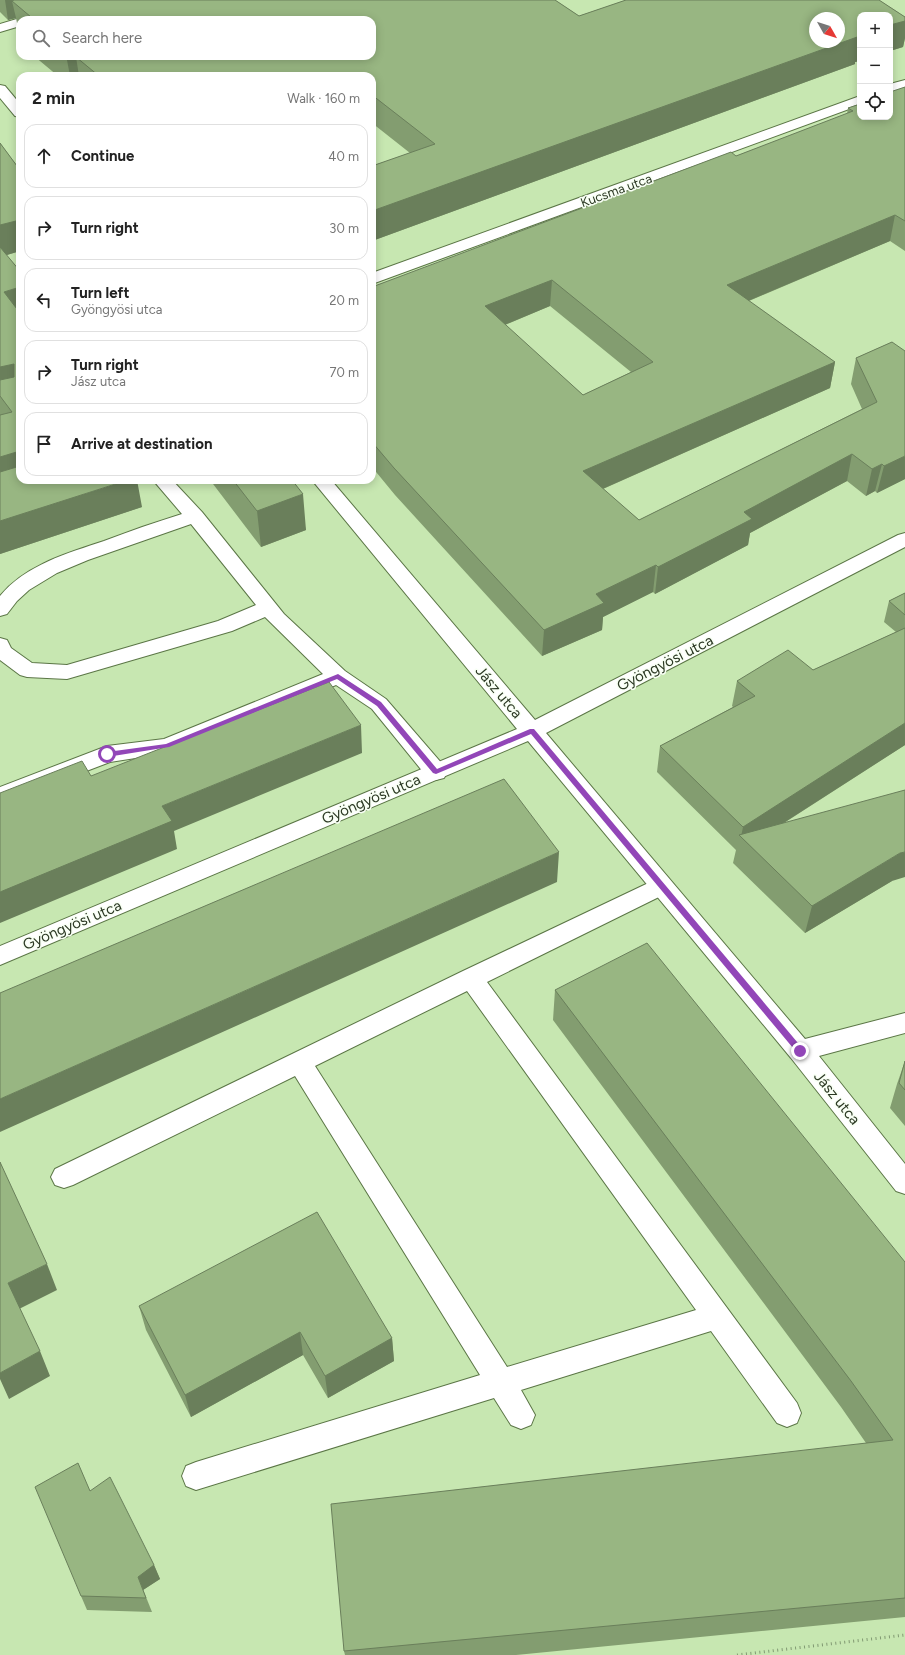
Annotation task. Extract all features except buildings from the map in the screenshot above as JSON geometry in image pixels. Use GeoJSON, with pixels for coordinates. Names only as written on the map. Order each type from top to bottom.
{"type":"FeatureCollection","features":[{"type":"Feature","properties":{"kind":"street"},"geometry":{"type":"LineString","coordinates":[[0,28],[16,23]]}},
{"type":"Feature","properties":{"kind":"street"},"geometry":{"type":"LineString","coordinates":[[893,88],[905,84]]}},
{"type":"Feature","properties":{"kind":"street"},"geometry":{"type":"LineString","coordinates":[[0,89],[16,108]]}},
{"type":"Feature","properties":{"kind":"street","name":"Kucsma utca"},"geometry":{"type":"LineString","coordinates":[[376,278],[857,101]]}},
{"type":"Feature","properties":{"kind":"street"},"geometry":{"type":"LineString","coordinates":[[166,484],[195,516],[277,619],[338,676],[379,704],[436,772]]}},
{"type":"Feature","properties":{"kind":"street","name":"Jász utca"},"geometry":{"type":"LineString","coordinates":[[324,484],[800,1051],[905,1182]]}},
{"type":"Feature","properties":{"kind":"street"},"geometry":{"type":"LineString","coordinates":[[0,609],[21,586],[63,562],[195,516]]}},
{"type":"Feature","properties":{"kind":"street","name":"Gyöngyösi utca"},"geometry":{"type":"LineString","coordinates":[[0,956],[532,731],[905,539]]}},
{"type":"Feature","properties":{"kind":"street"},"geometry":{"type":"LineString","coordinates":[[0,645],[3,652],[27,670],[67,672],[225,626],[268,608]]}},
{"type":"Feature","properties":{"kind":"street"},"geometry":{"type":"LineString","coordinates":[[0,796],[107,754],[167,746],[338,676]]}},
{"type":"Feature","properties":{"kind":"street"},"geometry":{"type":"LineString","coordinates":[[64,1177],[661,886]]}},
{"type":"Feature","properties":{"kind":"street"},"geometry":{"type":"LineString","coordinates":[[471,978],[787,1413]]}},
{"type":"Feature","properties":{"kind":"street"},"geometry":{"type":"LineString","coordinates":[[800,1051],[905,1022]]}},
{"type":"Feature","properties":{"kind":"street"},"geometry":{"type":"LineString","coordinates":[[299,1062],[521,1415]]}},
{"type":"Feature","properties":{"kind":"street"},"geometry":{"type":"LineString","coordinates":[[196,1476],[717,1316]]}},
{"type":"Feature","properties":{"kind":"path"},"geometry":{"type":"LineString","coordinates":[[737,1655],[905,1635]]}},
{"type":"Feature","properties":{"kind":"route"},"geometry":{"type":"LineString","coordinates":[[107,754],[167,746],[338,676],[379,704],[436,772],[532,731],[800,1051]]}}]}
